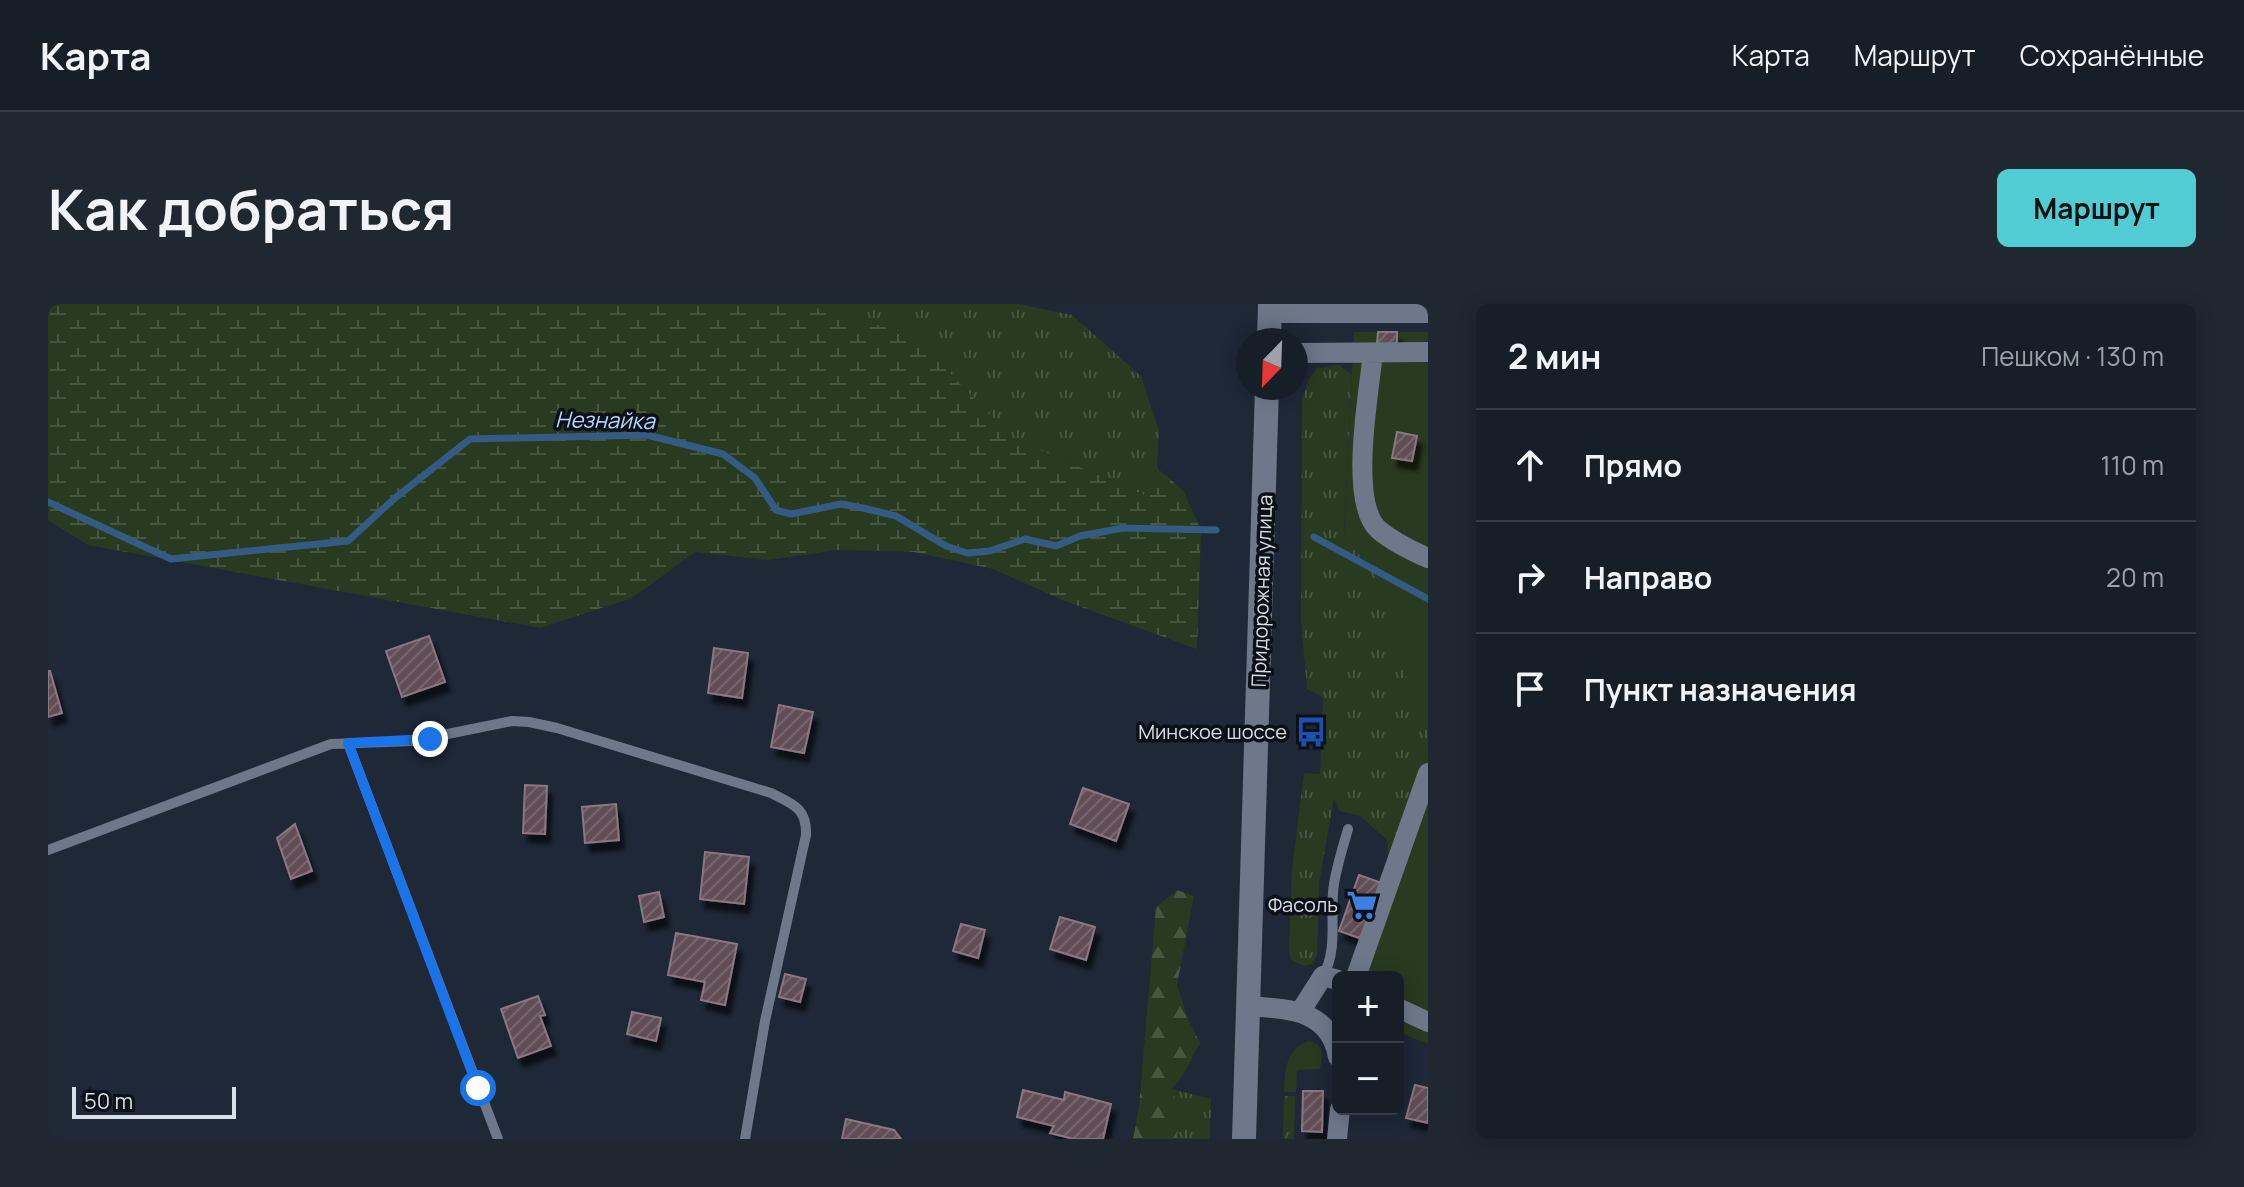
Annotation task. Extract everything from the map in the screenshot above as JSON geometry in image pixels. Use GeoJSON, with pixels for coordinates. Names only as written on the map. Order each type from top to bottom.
{"type":"FeatureCollection","features":[{"type":"Feature","properties":{"kind":"main road"},"geometry":{"type":"LineString","coordinates":[[1269,328],[1270,308]]}},
{"type":"Feature","properties":{"kind":"main road","name":"Придорожная улица"},"geometry":{"type":"LineString","coordinates":[[1244,1134],[1267,400]]}},
{"type":"Feature","properties":{"kind":"street"},"geometry":{"type":"LineString","coordinates":[[1270,308],[1428,313]]}},
{"type":"Feature","properties":{"kind":"street"},"geometry":{"type":"LineString","coordinates":[[1308,353],[1428,352]]}},
{"type":"Feature","properties":{"kind":"street"},"geometry":{"type":"LineString","coordinates":[[1373,353],[1361,471],[1365,508],[1377,529],[1428,558]]}},
{"type":"Feature","properties":{"kind":"street"},"geometry":{"type":"LineString","coordinates":[[1358,971],[1428,773]]}},
{"type":"Feature","properties":{"kind":"street"},"geometry":{"type":"LineString","coordinates":[[1300,1012],[1331,978]]}},
{"type":"Feature","properties":{"kind":"street"},"geometry":{"type":"LineString","coordinates":[[1248,1006],[1300,1012],[1322,1024],[1333,1036],[1335,1043]]}},
{"type":"Feature","properties":{"kind":"street"},"geometry":{"type":"LineString","coordinates":[[1404,1011],[1428,1022]]}},
{"type":"Feature","properties":{"kind":"street"},"geometry":{"type":"LineString","coordinates":[[1337,1139],[1339,1115]]}},
{"type":"Feature","properties":{"kind":"lane"},"geometry":{"type":"LineString","coordinates":[[48,850],[331,744],[413,741],[496,723],[529,722],[732,779],[771,793],[798,808],[806,821],[800,869],[765,1021],[745,1139]]}},
{"type":"Feature","properties":{"kind":"lane"},"geometry":{"type":"LineString","coordinates":[[348,743],[498,1139]]}},
{"type":"Feature","properties":{"kind":"lane"},"geometry":{"type":"LineString","coordinates":[[1331,978],[1334,883],[1348,829]]}},
{"type":"Feature","properties":{"kind":"green space"},"geometry":{"type":"Polygon","coordinates":[[[48,304],[803,304],[913,335],[1012,438],[1144,495],[1157,468],[1183,490],[1201,530],[1197,649],[1062,600],[993,569],[914,552],[838,550],[767,560],[695,552],[632,598],[540,628],[88,545],[48,520],[48,304]]]}},
{"type":"Feature","properties":{"kind":"green space"},"geometry":{"type":"Polygon","coordinates":[[[803,304],[1018,304],[1072,315],[1141,376],[1159,431],[1157,468],[1144,495],[1012,438],[913,335],[803,304]]]}},
{"type":"Feature","properties":{"kind":"green space"},"geometry":{"type":"Polygon","coordinates":[[[1354,332],[1428,332],[1428,727],[1386,631],[1406,614],[1344,535],[1354,332]]]}},
{"type":"Feature","properties":{"kind":"green space"},"geometry":{"type":"Polygon","coordinates":[[[1339,365],[1352,375],[1344,534],[1428,602],[1428,753],[1388,860],[1387,840],[1360,816],[1340,811],[1334,798],[1319,883],[1317,955],[1312,964],[1304,966],[1291,960],[1289,949],[1292,869],[1304,773],[1320,774],[1323,697],[1307,689],[1301,621],[1302,400],[1308,400],[1308,382],[1317,368],[1339,365]]]}},
{"type":"Feature","properties":{"kind":"green space"},"geometry":{"type":"Polygon","coordinates":[[[1428,753],[1428,1044],[1404,1034],[1404,971],[1346,971],[1428,753]]]}},
{"type":"Feature","properties":{"kind":"green space"},"geometry":{"type":"Polygon","coordinates":[[[1177,890],[1194,896],[1177,985],[1200,1043],[1172,1089],[1179,1112],[1177,1139],[1133,1139],[1139,1107],[1156,907],[1177,890]]]}},
{"type":"Feature","properties":{"kind":"green space"},"geometry":{"type":"Polygon","coordinates":[[[1308,1041],[1320,1047],[1320,1069],[1297,1070],[1296,1092],[1284,1092],[1286,1069],[1291,1056],[1308,1041]]]}},
{"type":"Feature","properties":{"kind":"green space"},"geometry":{"type":"Polygon","coordinates":[[[1172,1089],[1211,1099],[1210,1139],[1177,1139],[1179,1112],[1172,1089]]]}},
{"type":"Feature","properties":{"kind":"green space"},"geometry":{"type":"Polygon","coordinates":[[[1284,1096],[1295,1096],[1294,1139],[1283,1139],[1284,1096]]]}},
{"type":"Feature","properties":{"kind":"building"},"geometry":{"type":"Polygon","coordinates":[[[1378,332],[1397,332],[1397,345],[1377,344],[1378,332]]]}},
{"type":"Feature","properties":{"kind":"building"},"geometry":{"type":"Polygon","coordinates":[[[1397,432],[1417,436],[1412,461],[1392,458],[1397,432]]]}},
{"type":"Feature","properties":{"kind":"building"},"geometry":{"type":"Polygon","coordinates":[[[429,636],[445,682],[402,697],[386,651],[429,636]]]}},
{"type":"Feature","properties":{"kind":"building"},"geometry":{"type":"Polygon","coordinates":[[[714,648],[748,653],[742,698],[708,693],[714,648]]]}},
{"type":"Feature","properties":{"kind":"building"},"geometry":{"type":"Polygon","coordinates":[[[48,671],[62,713],[48,717],[48,671]]]}},
{"type":"Feature","properties":{"kind":"building"},"geometry":{"type":"Polygon","coordinates":[[[779,705],[813,712],[804,753],[771,747],[779,705]]]}},
{"type":"Feature","properties":{"kind":"building"},"geometry":{"type":"Polygon","coordinates":[[[525,785],[547,786],[545,834],[523,833],[525,785]]]}},
{"type":"Feature","properties":{"kind":"building"},"geometry":{"type":"Polygon","coordinates":[[[1083,788],[1129,804],[1116,841],[1070,824],[1083,788]]]}},
{"type":"Feature","properties":{"kind":"building"},"geometry":{"type":"Polygon","coordinates":[[[616,804],[619,840],[585,843],[582,807],[616,804]]]}},
{"type":"Feature","properties":{"kind":"building"},"geometry":{"type":"Polygon","coordinates":[[[295,824],[312,871],[291,879],[277,838],[295,824]]]}},
{"type":"Feature","properties":{"kind":"building"},"geometry":{"type":"Polygon","coordinates":[[[705,852],[749,857],[744,904],[700,899],[705,852]]]}},
{"type":"Feature","properties":{"kind":"building"},"geometry":{"type":"Polygon","coordinates":[[[1359,875],[1382,883],[1362,939],[1339,931],[1359,875]]]}},
{"type":"Feature","properties":{"kind":"building"},"geometry":{"type":"Polygon","coordinates":[[[659,892],[664,917],[644,922],[639,896],[659,892]]]}},
{"type":"Feature","properties":{"kind":"building"},"geometry":{"type":"Polygon","coordinates":[[[1060,917],[1095,927],[1086,960],[1050,949],[1060,917]]]}},
{"type":"Feature","properties":{"kind":"building"},"geometry":{"type":"Polygon","coordinates":[[[961,924],[985,930],[978,958],[953,951],[961,924]]]}},
{"type":"Feature","properties":{"kind":"building"},"geometry":{"type":"Polygon","coordinates":[[[676,933],[737,944],[725,1005],[701,1000],[705,982],[668,975],[676,933]]]}},
{"type":"Feature","properties":{"kind":"building"},"geometry":{"type":"Polygon","coordinates":[[[785,974],[806,979],[800,1002],[779,997],[785,974]]]}},
{"type":"Feature","properties":{"kind":"building"},"geometry":{"type":"Polygon","coordinates":[[[538,996],[545,1015],[540,1016],[551,1046],[518,1058],[501,1009],[538,996]]]}},
{"type":"Feature","properties":{"kind":"building"},"geometry":{"type":"Polygon","coordinates":[[[632,1012],[661,1018],[656,1041],[627,1034],[632,1012]]]}},
{"type":"Feature","properties":{"kind":"building"},"geometry":{"type":"Polygon","coordinates":[[[1415,1085],[1428,1088],[1428,1123],[1406,1118],[1415,1085]]]}},
{"type":"Feature","properties":{"kind":"building"},"geometry":{"type":"Polygon","coordinates":[[[1023,1090],[1064,1100],[1065,1092],[1111,1104],[1103,1139],[1074,1139],[1050,1133],[1054,1126],[1017,1117],[1023,1090]]]}},
{"type":"Feature","properties":{"kind":"building"},"geometry":{"type":"Polygon","coordinates":[[[1303,1091],[1323,1091],[1322,1132],[1302,1131],[1303,1091]]]}},
{"type":"Feature","properties":{"kind":"building"},"geometry":{"type":"Polygon","coordinates":[[[846,1119],[894,1130],[901,1139],[842,1139],[846,1119]]]}},
{"type":"Feature","properties":{"kind":"waterway","name":"Незнайка"},"geometry":{"type":"LineString","coordinates":[[48,502],[171,559],[348,541],[395,498],[470,439],[647,435],[723,454],[755,478],[776,510],[791,514],[841,504],[863,508],[896,516],[946,546],[967,553],[990,551],[1025,539],[1056,546],[1080,536],[1123,528],[1216,530]]}},
{"type":"Feature","properties":{"kind":"waterway","name":"Незнайка"},"geometry":{"type":"LineString","coordinates":[[1314,537],[1428,599]]}},
{"type":"Feature","properties":{"kind":"place","name":"Минское шоссе"},"geometry":{"type":"Point","coordinates":[1311,732]}},
{"type":"Feature","properties":{"kind":"place","name":"Фасоль"},"geometry":{"type":"Point","coordinates":[1362,905]}},
{"type":"Feature","properties":{"kind":"route"},"geometry":{"type":"LineString","coordinates":[[430,739],[348,743],[478,1088]]}}]}
